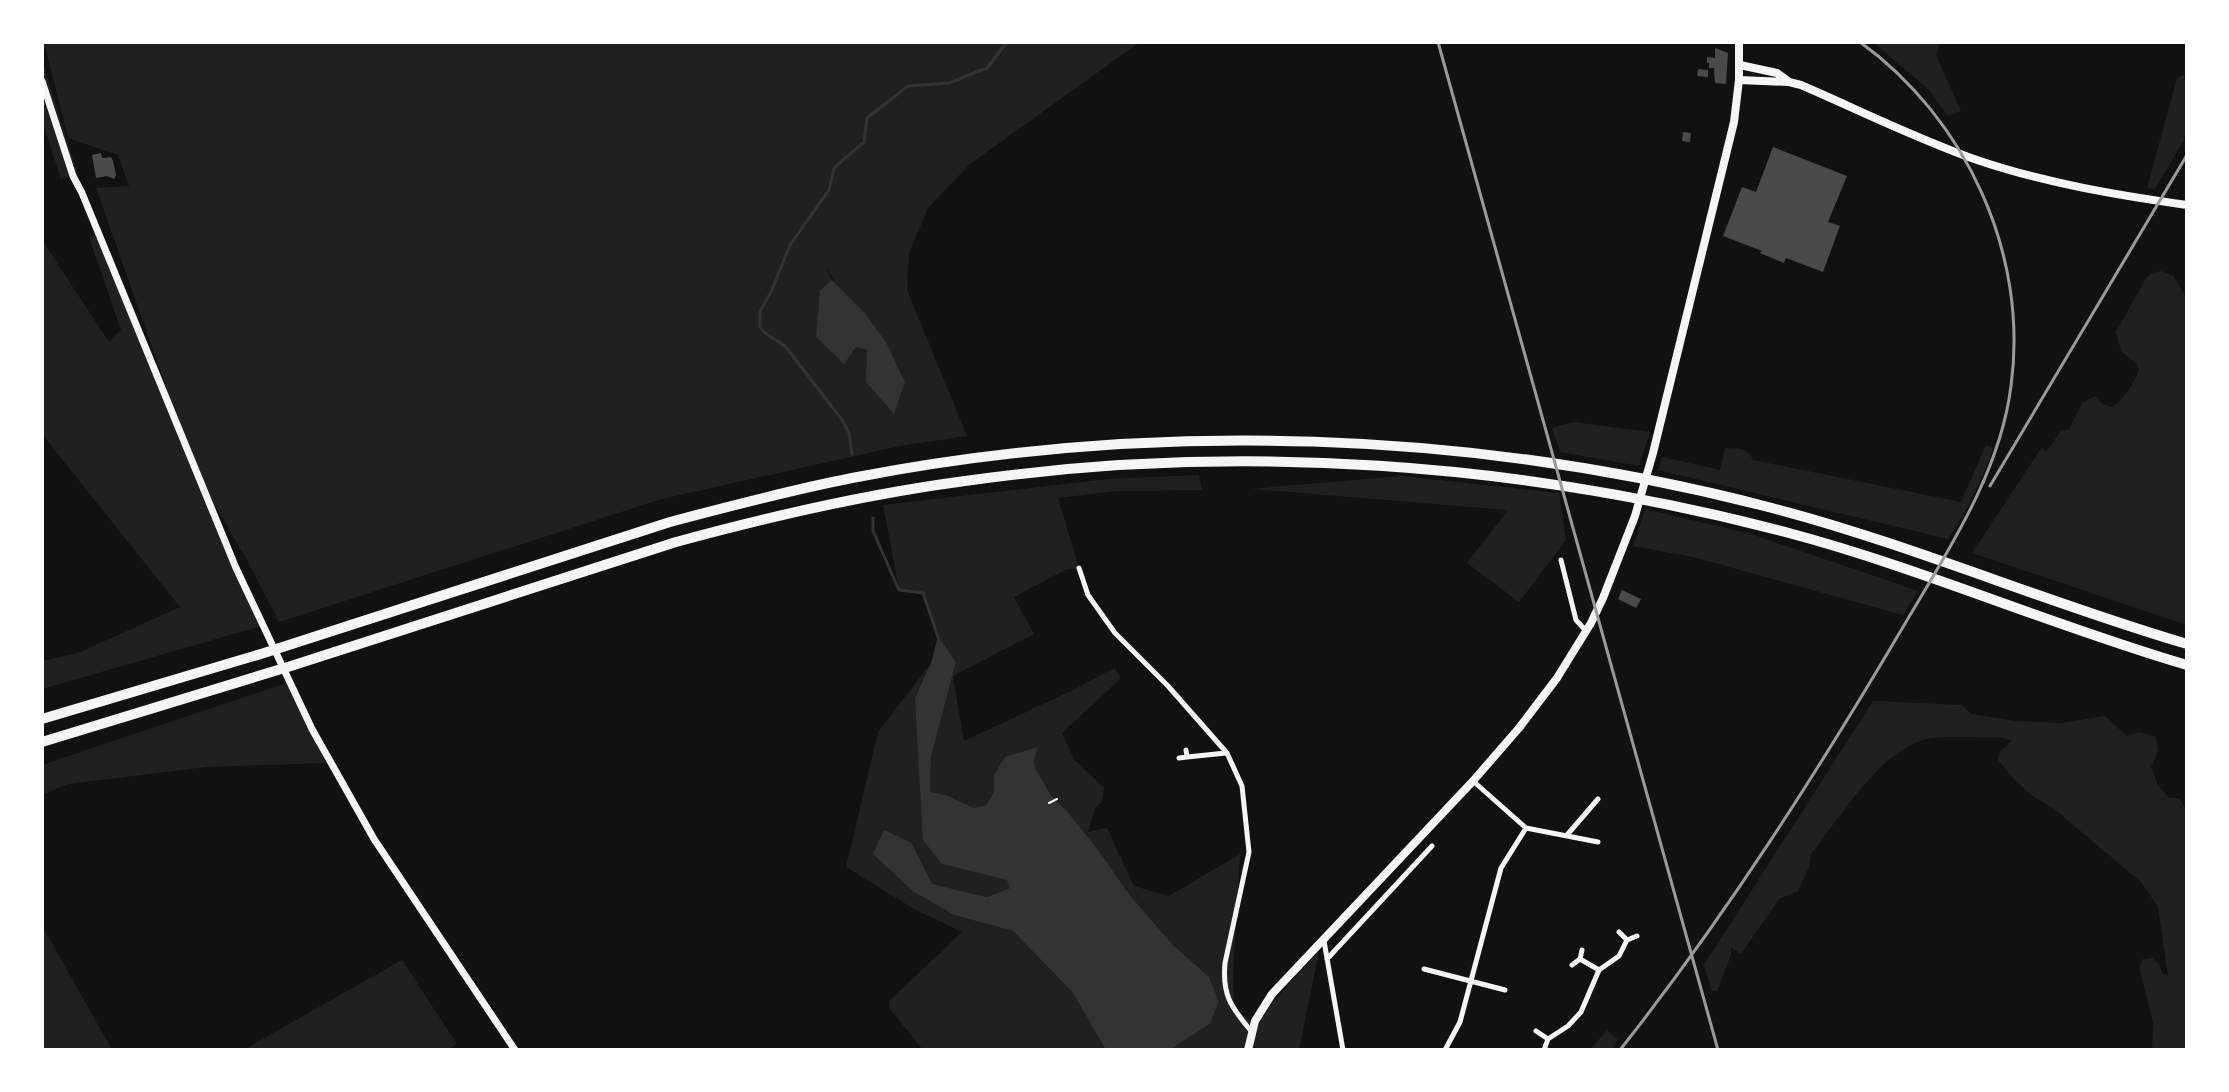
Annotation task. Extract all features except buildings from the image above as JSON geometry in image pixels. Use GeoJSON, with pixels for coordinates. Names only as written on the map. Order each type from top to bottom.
{"type":"FeatureCollection","features":[{"type":"Feature","properties":{"kind":"highway"},"geometry":{"type":"LineString","coordinates":[[42,718],[282,648],[670,522],[782,493],[961,461],[1081,447],[1248,440],[1415,447],[1562,464],[1657,481],[1803,516],[1938,558],[2187,644]]}},
{"type":"Feature","properties":{"kind":"highway"},"geometry":{"type":"LineString","coordinates":[[42,744],[676,542],[800,510],[964,481],[1080,468],[1253,461],[1333,462],[1409,468],[1549,483],[1651,501],[1789,533],[1928,576],[2187,665]]}},
{"type":"Feature","properties":{"kind":"main road"},"geometry":{"type":"LineString","coordinates":[[1248,1050],[1251,1031],[1259,1012],[1272,994],[1473,781],[1565,667],[1598,608],[1635,516],[1653,453],[1734,122],[1740,65],[1739,42]]}},
{"type":"Feature","properties":{"kind":"main road"},"geometry":{"type":"LineString","coordinates":[[1740,65],[1777,73],[1789,82]]}},
{"type":"Feature","properties":{"kind":"main road"},"geometry":{"type":"LineString","coordinates":[[1739,80],[1801,85],[1976,160],[2062,184],[2187,205]]}},
{"type":"Feature","properties":{"kind":"street"},"geometry":{"type":"LineString","coordinates":[[42,81],[73,176],[242,582],[312,729],[374,839],[515,1050]]}},
{"type":"Feature","properties":{"kind":"street"},"geometry":{"type":"LineString","coordinates":[[1561,560],[1576,620],[1588,627]]}},
{"type":"Feature","properties":{"kind":"street"},"geometry":{"type":"LineString","coordinates":[[1079,568],[1088,595],[1115,633],[1168,686],[1227,753],[1242,786],[1249,852],[1223,981],[1229,1002],[1251,1031]]}},
{"type":"Feature","properties":{"kind":"street"},"geometry":{"type":"LineString","coordinates":[[1179,758],[1186,753],[1227,753]]}},
{"type":"Feature","properties":{"kind":"street"},"geometry":{"type":"LineString","coordinates":[[1473,781],[1526,828],[1598,842]]}},
{"type":"Feature","properties":{"kind":"street"},"geometry":{"type":"LineString","coordinates":[[1567,836],[1598,799]]}},
{"type":"Feature","properties":{"kind":"street"},"geometry":{"type":"LineString","coordinates":[[1445,1050],[1460,1022],[1501,868],[1526,828]]}},
{"type":"Feature","properties":{"kind":"street"},"geometry":{"type":"LineString","coordinates":[[1327,959],[1430,848],[1435,857]]}},
{"type":"Feature","properties":{"kind":"street"},"geometry":{"type":"LineString","coordinates":[[1619,932],[1627,940]]}},
{"type":"Feature","properties":{"kind":"street"},"geometry":{"type":"LineString","coordinates":[[1544,1050],[1548,1039],[1568,1026],[1581,1012],[1599,970],[1619,956],[1627,940],[1637,936]]}},
{"type":"Feature","properties":{"kind":"street"},"geometry":{"type":"LineString","coordinates":[[1324,938],[1343,1050]]}},
{"type":"Feature","properties":{"kind":"street"},"geometry":{"type":"LineString","coordinates":[[1572,965],[1580,959],[1582,950]]}},
{"type":"Feature","properties":{"kind":"street"},"geometry":{"type":"LineString","coordinates":[[1580,959],[1599,970]]}},
{"type":"Feature","properties":{"kind":"street"},"geometry":{"type":"LineString","coordinates":[[1424,969],[1505,990]]}},
{"type":"Feature","properties":{"kind":"street"},"geometry":{"type":"LineString","coordinates":[[1536,1031],[1548,1039]]}},
{"type":"Feature","properties":{"kind":"path"},"geometry":{"type":"LineString","coordinates":[[1049,803],[1057,799]]}},
{"type":"Feature","properties":{"kind":"shaded area"},"geometry":{"type":"Polygon","coordinates":[[[44,42],[1140,42],[970,164],[928,208],[909,253],[907,290],[967,436],[900,446],[662,499],[279,622],[204,487],[265,625],[42,689],[42,661],[78,653],[180,607],[42,434],[42,240],[109,342],[121,330],[89,237],[97,234],[188,449],[96,188],[129,186],[118,155],[68,138],[44,42]],[[825,265],[832,280],[820,290],[857,346],[868,350],[893,413],[863,311],[837,285],[825,265]]]}},
{"type":"Feature","properties":{"kind":"shaded area"},"geometry":{"type":"Polygon","coordinates":[[[1873,42],[1941,42],[1936,55],[1961,111],[1948,116],[1928,89],[1873,42]]]}},
{"type":"Feature","properties":{"kind":"shaded area"},"geometry":{"type":"Polygon","coordinates":[[[42,59],[78,175],[61,179],[42,121],[42,59]]]}},
{"type":"Feature","properties":{"kind":"shaded area"},"geometry":{"type":"Polygon","coordinates":[[[2187,73],[2187,135],[2155,189],[2147,188],[2177,78],[2187,73]]]}},
{"type":"Feature","properties":{"kind":"shaded area"},"geometry":{"type":"Polygon","coordinates":[[[2161,271],[2174,276],[2187,296],[2187,625],[1972,553],[2042,447],[2046,452],[2060,432],[2069,429],[2083,402],[2096,396],[2111,407],[2128,391],[2139,369],[2121,351],[2116,332],[2146,278],[2161,271]]]}},
{"type":"Feature","properties":{"kind":"shaded area"},"geometry":{"type":"Polygon","coordinates":[[[832,280],[863,311],[886,342],[905,382],[894,414],[866,382],[867,350],[856,347],[844,364],[816,337],[820,290],[832,280]]]}},
{"type":"Feature","properties":{"kind":"shaded area"},"geometry":{"type":"Polygon","coordinates":[[[1573,422],[1650,432],[1639,466],[1560,452],[1552,428],[1573,422]]]}},
{"type":"Feature","properties":{"kind":"shaded area"},"geometry":{"type":"Polygon","coordinates":[[[1986,445],[1993,448],[1984,472],[1948,539],[1658,470],[1662,457],[1720,470],[1725,448],[1738,449],[1748,453],[1753,460],[1961,502],[1986,445]]]}},
{"type":"Feature","properties":{"kind":"shaded area"},"geometry":{"type":"Polygon","coordinates":[[[1199,475],[1202,490],[1118,491],[1058,498],[1079,568],[1065,570],[1014,597],[1034,634],[953,676],[964,741],[1114,668],[1121,678],[1062,733],[1074,759],[1104,788],[1102,802],[1095,808],[1088,832],[1107,828],[1134,886],[1169,896],[1240,854],[1234,1007],[1258,1028],[1262,1014],[1319,951],[1299,1050],[1169,1050],[1210,1024],[1219,1000],[1209,977],[1172,944],[1129,894],[1066,810],[1052,797],[1035,767],[1037,747],[994,775],[994,792],[986,805],[974,808],[946,795],[930,792],[931,757],[956,662],[938,636],[924,593],[899,590],[883,505],[1108,479],[1199,475]]]}},
{"type":"Feature","properties":{"kind":"shaded area"},"geometry":{"type":"Polygon","coordinates":[[[1402,476],[1559,493],[1566,540],[1519,602],[1467,563],[1508,510],[1251,489],[1402,476]]]}},
{"type":"Feature","properties":{"kind":"shaded area"},"geometry":{"type":"Polygon","coordinates":[[[1645,509],[1751,534],[1918,591],[1903,615],[1693,557],[1633,546],[1645,509]]]}},
{"type":"Feature","properties":{"kind":"shaded area"},"geometry":{"type":"Polygon","coordinates":[[[938,636],[956,662],[931,757],[930,792],[946,795],[974,808],[986,805],[994,792],[994,775],[1005,757],[1038,747],[1035,767],[1052,797],[1066,810],[1129,894],[1172,944],[1209,977],[1219,1001],[1210,1024],[1169,1050],[1106,1050],[1073,993],[1013,931],[954,915],[914,892],[873,854],[884,830],[912,843],[932,884],[987,897],[1010,888],[1007,880],[942,864],[923,840],[915,698],[931,663],[938,636]]]}},
{"type":"Feature","properties":{"kind":"shaded area"},"geometry":{"type":"Polygon","coordinates":[[[931,663],[915,698],[942,864],[1008,880],[1010,888],[987,897],[932,884],[912,843],[914,892],[954,915],[1013,931],[1073,993],[1106,1050],[923,1050],[889,1008],[889,1001],[962,932],[914,909],[846,867],[878,732],[931,663]]]}},
{"type":"Feature","properties":{"kind":"shaded area"},"geometry":{"type":"Polygon","coordinates":[[[286,683],[326,763],[206,767],[68,784],[42,795],[42,765],[286,683]]]}},
{"type":"Feature","properties":{"kind":"shaded area"},"geometry":{"type":"Polygon","coordinates":[[[1873,701],[1962,705],[1971,714],[2016,721],[2062,723],[2105,716],[2127,736],[2139,732],[2156,737],[2158,751],[2151,767],[2158,785],[2169,798],[2179,798],[2187,811],[2187,1050],[2152,1050],[2153,1022],[2139,967],[2143,959],[2152,958],[2159,964],[2162,973],[2168,976],[2158,907],[2141,882],[2014,779],[1997,759],[2001,750],[2012,741],[2004,738],[1931,738],[1907,747],[1891,758],[1861,789],[1811,854],[1809,867],[1798,891],[1779,899],[1741,954],[1731,947],[1731,955],[1717,991],[1712,991],[1704,965],[1873,701]]]}},
{"type":"Feature","properties":{"kind":"shaded area"},"geometry":{"type":"Polygon","coordinates":[[[42,925],[112,1050],[42,1050],[42,925]]]}},
{"type":"Feature","properties":{"kind":"shaded area"},"geometry":{"type":"Polygon","coordinates":[[[402,960],[457,1044],[448,1050],[243,1050],[402,960]]]}},
{"type":"Feature","properties":{"kind":"shaded area"},"geometry":{"type":"Polygon","coordinates":[[[1607,1030],[1618,1040],[1611,1050],[1590,1050],[1607,1030]]]}},
{"type":"Feature","properties":{"kind":"waterway"},"geometry":{"type":"LineString","coordinates":[[852,454],[849,433],[843,421],[785,346],[760,327],[760,311],[790,245],[829,190],[834,168],[864,142],[867,118],[908,86],[949,83],[987,68],[1007,42]]}},
{"type":"Feature","properties":{"kind":"waterway"},"geometry":{"type":"LineString","coordinates":[[873,518],[873,531],[899,590],[923,593],[938,637]]}},
{"type":"Feature","properties":{"kind":"railway"},"geometry":{"type":"LineString","coordinates":[[1438,42],[1718,1050]]}},
{"type":"Feature","properties":{"kind":"railway"},"geometry":{"type":"LineString","coordinates":[[1620,1050],[1733,896],[1870,682],[1969,511],[1984,481],[2005,419],[2011,386],[2014,336],[2010,287],[1999,239],[1982,193],[1959,150],[1931,110],[1898,73],[1860,42]]}},
{"type":"Feature","properties":{"kind":"railway"},"geometry":{"type":"LineString","coordinates":[[1990,486],[2187,155]]}}]}
